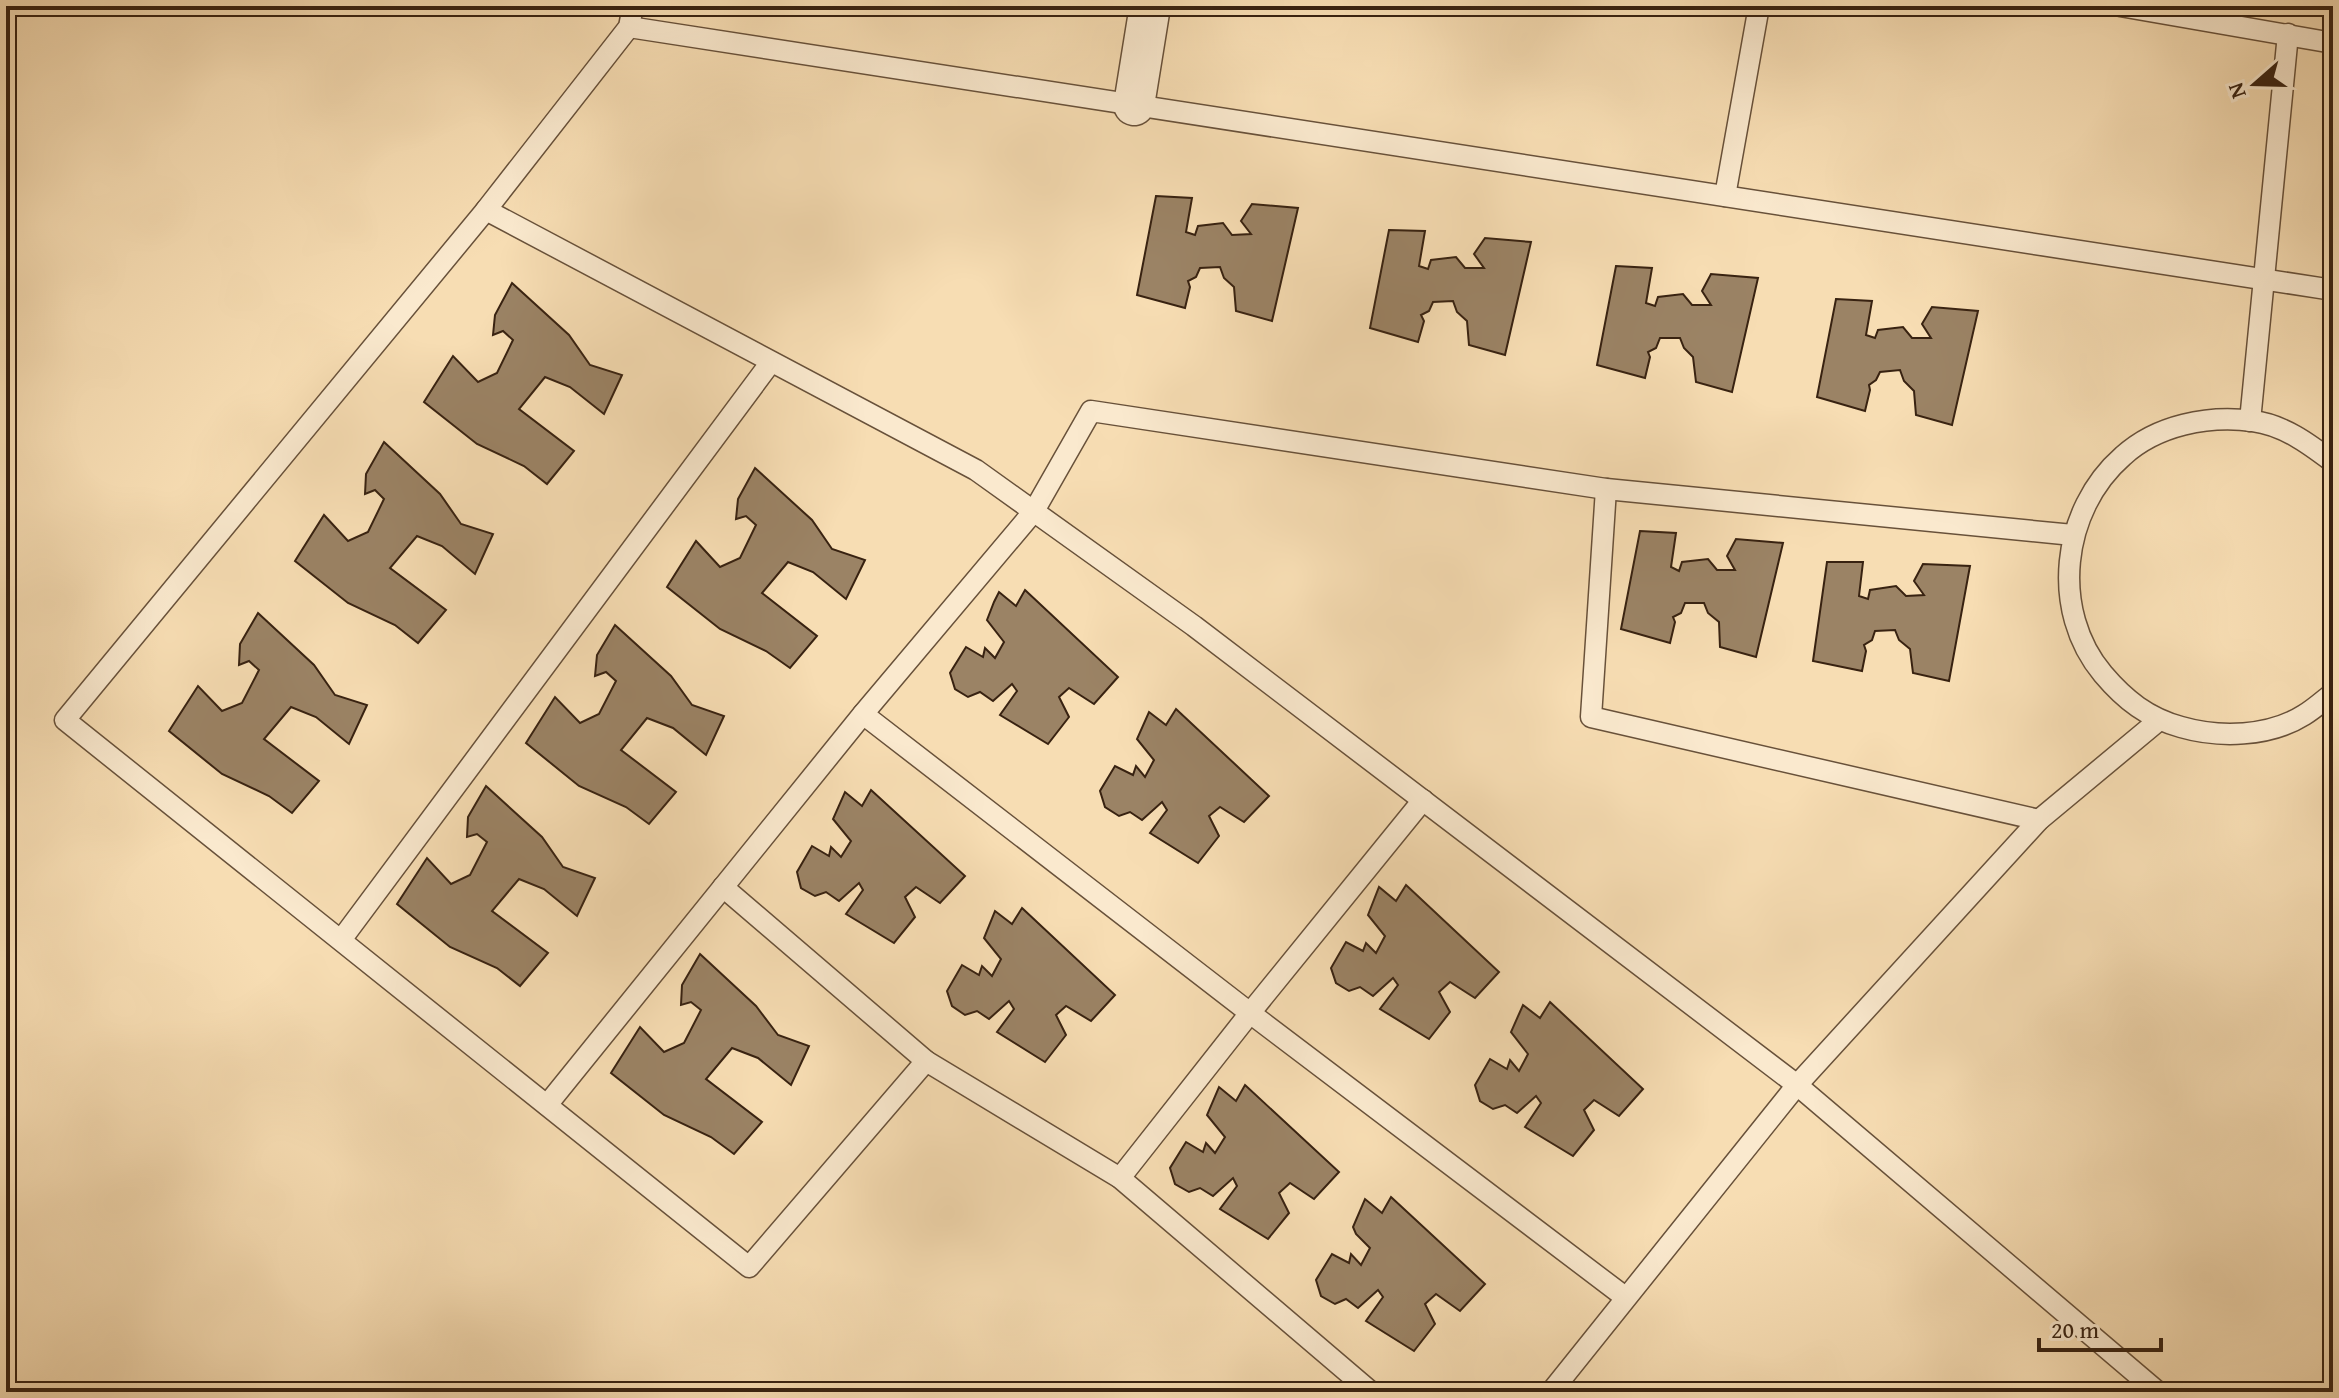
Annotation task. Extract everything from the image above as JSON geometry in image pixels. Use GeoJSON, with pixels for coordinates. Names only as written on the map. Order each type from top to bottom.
{"type":"FeatureCollection","features":[{"type":"Feature","properties":{"kind":"street"},"geometry":{"type":"LineString","coordinates":[[1134,105],[1150,6]]}},
{"type":"Feature","properties":{"kind":"lane"},"geometry":{"type":"LineString","coordinates":[[633,6],[629,27],[486,210],[65,720],[749,1267],[926,1061]]}},
{"type":"Feature","properties":{"kind":"lane"},"geometry":{"type":"LineString","coordinates":[[1725,196],[1759,6]]}},
{"type":"Feature","properties":{"kind":"lane"},"geometry":{"type":"LineString","coordinates":[[2120,6],[2333,43]]}},
{"type":"Feature","properties":{"kind":"lane"},"geometry":{"type":"LineString","coordinates":[[629,27],[2333,290]]}},
{"type":"Feature","properties":{"kind":"lane"},"geometry":{"type":"LineString","coordinates":[[2250,421],[2288,34]]}},
{"type":"Feature","properties":{"kind":"lane"},"geometry":{"type":"LineString","coordinates":[[486,210],[976,470],[1034,511],[1194,626],[1797,1085],[2158,1392]]}},
{"type":"Feature","properties":{"kind":"lane"},"geometry":{"type":"LineString","coordinates":[[341,940],[771,362]]}},
{"type":"Feature","properties":{"kind":"lane"},"geometry":{"type":"LineString","coordinates":[[547,1105],[863,714],[1034,511],[1091,411],[1606,489],[2073,535]]}},
{"type":"Feature","properties":{"kind":"lane"},"geometry":{"type":"LineString","coordinates":[[2333,462],[2301,437],[2250,421],[2209,419],[2163,431],[2123,456],[2092,491],[2073,535],[2068,578],[2074,622],[2092,662],[2121,696],[2158,721],[2206,734],[2256,733],[2302,717],[2333,693]]}},
{"type":"Feature","properties":{"kind":"lane"},"geometry":{"type":"LineString","coordinates":[[1606,489],[1591,717],[2039,820]]}},
{"type":"Feature","properties":{"kind":"lane"},"geometry":{"type":"LineString","coordinates":[[863,714],[1625,1297]]}},
{"type":"Feature","properties":{"kind":"lane"},"geometry":{"type":"LineString","coordinates":[[1551,1392],[1797,1085],[2039,820],[2158,721]]}},
{"type":"Feature","properties":{"kind":"lane"},"geometry":{"type":"LineString","coordinates":[[1120,1178],[1423,800]]}},
{"type":"Feature","properties":{"kind":"lane"},"geometry":{"type":"LineString","coordinates":[[723,887],[926,1061],[1120,1178],[1371,1392]]}},
{"type":"Feature","properties":{"kind":"building"},"geometry":{"type":"Polygon","coordinates":[[[1156,196],[1192,198],[1186,232],[1195,235],[1198,226],[1223,223],[1232,235],[1251,234],[1241,221],[1252,204],[1298,208],[1272,321],[1236,311],[1234,287],[1224,278],[1220,267],[1200,268],[1196,277],[1188,281],[1190,287],[1185,308],[1137,295],[1156,196]]]}},
{"type":"Feature","properties":{"kind":"building"},"geometry":{"type":"Polygon","coordinates":[[[1389,230],[1425,231],[1419,266],[1428,269],[1431,260],[1456,257],[1465,268],[1484,268],[1474,254],[1485,238],[1531,242],[1505,355],[1469,345],[1467,321],[1457,312],[1453,301],[1433,302],[1429,311],[1421,315],[1424,321],[1418,342],[1370,328],[1389,230]]]}},
{"type":"Feature","properties":{"kind":"building"},"geometry":{"type":"Polygon","coordinates":[[[1616,266],[1652,268],[1646,303],[1655,306],[1658,297],[1683,294],[1692,305],[1711,305],[1702,291],[1711,274],[1758,278],[1732,392],[1696,382],[1693,357],[1680,338],[1660,338],[1656,348],[1648,352],[1650,357],[1645,378],[1597,365],[1616,266]]]}},
{"type":"Feature","properties":{"kind":"building"},"geometry":{"type":"Polygon","coordinates":[[[512,283],[569,335],[590,365],[622,375],[604,414],[570,387],[545,377],[519,409],[574,451],[547,484],[524,466],[477,444],[424,402],[453,356],[478,382],[497,373],[513,340],[503,331],[493,335],[495,315],[512,283]]]}},
{"type":"Feature","properties":{"kind":"building"},"geometry":{"type":"Polygon","coordinates":[[[1836,299],[1872,301],[1866,335],[1875,338],[1878,330],[1903,327],[1912,338],[1931,338],[1922,324],[1932,307],[1978,311],[1952,425],[1916,415],[1914,391],[1904,381],[1900,370],[1880,372],[1869,385],[1865,411],[1817,397],[1836,299]]]}},
{"type":"Feature","properties":{"kind":"building"},"geometry":{"type":"Polygon","coordinates":[[[384,442],[440,494],[461,524],[493,534],[475,574],[442,546],[417,536],[390,568],[446,610],[418,643],[395,625],[348,603],[295,561],[324,515],[348,541],[368,532],[384,499],[375,490],[365,494],[366,474],[384,442]]]}},
{"type":"Feature","properties":{"kind":"building"},"geometry":{"type":"Polygon","coordinates":[[[755,468],[812,520],[832,549],[865,560],[846,599],[813,572],[788,562],[762,593],[817,636],[790,668],[766,651],[720,629],[667,587],[696,541],[720,567],[740,558],[756,525],[746,516],[736,519],[738,499],[755,468]]]}},
{"type":"Feature","properties":{"kind":"building"},"geometry":{"type":"Polygon","coordinates":[[[1640,531],[1676,533],[1671,567],[1679,571],[1682,562],[1708,559],[1717,570],[1735,570],[1727,556],[1736,539],[1783,543],[1756,657],[1720,647],[1719,622],[1708,613],[1704,603],[1685,603],[1681,613],[1673,617],[1675,622],[1670,643],[1621,629],[1640,531]]]}},
{"type":"Feature","properties":{"kind":"building"},"geometry":{"type":"Polygon","coordinates":[[[1827,562],[1863,562],[1859,596],[1868,599],[1870,590],[1896,586],[1906,596],[1924,595],[1914,581],[1923,564],[1970,566],[1949,681],[1913,673],[1910,649],[1899,640],[1895,630],[1875,631],[1872,640],[1864,645],[1866,651],[1862,671],[1813,661],[1827,562]]]}},
{"type":"Feature","properties":{"kind":"building"},"geometry":{"type":"Polygon","coordinates":[[[1025,590],[1118,677],[1094,704],[1069,688],[1059,697],[1069,717],[1048,744],[1000,715],[1017,691],[1012,684],[993,701],[980,692],[968,697],[955,689],[950,673],[966,647],[983,657],[985,648],[995,658],[1004,642],[987,620],[994,602],[999,592],[1016,606],[1025,590]]]}},
{"type":"Feature","properties":{"kind":"building"},"geometry":{"type":"Polygon","coordinates":[[[258,613],[314,665],[335,695],[367,705],[349,744],[316,717],[291,707],[264,739],[319,781],[292,813],[269,796],[222,774],[169,731],[198,686],[222,711],[242,703],[259,670],[249,661],[239,665],[240,644],[258,613]]]}},
{"type":"Feature","properties":{"kind":"building"},"geometry":{"type":"Polygon","coordinates":[[[615,625],[671,676],[692,705],[724,716],[706,755],[673,728],[647,718],[621,750],[676,792],[649,824],[626,807],[579,786],[526,743],[555,697],[580,723],[599,714],[616,681],[606,672],[595,676],[597,655],[615,625]]]}},
{"type":"Feature","properties":{"kind":"building"},"geometry":{"type":"Polygon","coordinates":[[[1176,709],[1269,796],[1244,822],[1220,807],[1209,816],[1219,836],[1198,863],[1150,833],[1167,810],[1162,802],[1142,820],[1130,812],[1119,816],[1105,807],[1100,791],[1115,766],[1133,775],[1136,766],[1145,777],[1154,760],[1137,739],[1149,712],[1166,725],[1176,709]]]}},
{"type":"Feature","properties":{"kind":"building"},"geometry":{"type":"Polygon","coordinates":[[[486,786],[542,837],[563,867],[595,878],[577,916],[544,889],[519,879],[492,911],[548,953],[520,986],[497,968],[450,947],[397,904],[427,858],[451,884],[470,875],[487,842],[477,834],[467,837],[468,817],[486,786]]]}},
{"type":"Feature","properties":{"kind":"building"},"geometry":{"type":"Polygon","coordinates":[[[871,790],[965,876],[940,903],[916,887],[905,897],[915,917],[894,943],[846,914],[863,890],[859,883],[839,901],[826,892],[815,896],[801,888],[797,872],[812,846],[829,856],[831,847],[841,857],[851,841],[833,819],[845,792],[862,806],[871,790]]]}},
{"type":"Feature","properties":{"kind":"building"},"geometry":{"type":"Polygon","coordinates":[[[1406,885],[1499,972],[1475,998],[1450,982],[1439,992],[1450,1012],[1429,1039],[1380,1009],[1398,985],[1393,978],[1373,996],[1360,987],[1349,991],[1336,983],[1331,968],[1346,942],[1363,951],[1366,943],[1376,953],[1385,936],[1368,915],[1379,887],[1396,901],[1406,885]]]}},
{"type":"Feature","properties":{"kind":"building"},"geometry":{"type":"Polygon","coordinates":[[[1022,908],[1115,995],[1091,1021],[1066,1006],[1056,1015],[1066,1035],[1045,1062],[997,1032],[1014,1009],[1009,1001],[989,1019],[977,1011],[965,1015],[952,1006],[947,991],[962,965],[979,975],[982,966],[992,976],[1001,959],[984,938],[995,911],[1012,924],[1022,908]]]}},
{"type":"Feature","properties":{"kind":"building"},"geometry":{"type":"Polygon","coordinates":[[[700,954],[756,1006],[778,1035],[809,1046],[791,1085],[758,1058],[732,1048],[706,1079],[762,1122],[734,1154],[711,1137],[664,1115],[611,1073],[640,1027],[664,1052],[684,1043],[701,1010],[691,1002],[681,1005],[682,985],[700,954]]]}},
{"type":"Feature","properties":{"kind":"building"},"geometry":{"type":"Polygon","coordinates":[[[1550,1002],[1643,1089],[1619,1116],[1594,1100],[1584,1110],[1594,1130],[1573,1156],[1525,1127],[1541,1103],[1536,1096],[1517,1113],[1505,1105],[1493,1109],[1480,1101],[1475,1085],[1490,1059],[1507,1069],[1510,1060],[1519,1071],[1528,1054],[1511,1032],[1523,1005],[1540,1018],[1550,1002]]]}},
{"type":"Feature","properties":{"kind":"building"},"geometry":{"type":"Polygon","coordinates":[[[1245,1085],[1339,1172],[1314,1199],[1290,1183],[1279,1193],[1289,1213],[1268,1239],[1220,1209],[1237,1186],[1233,1178],[1213,1196],[1200,1188],[1189,1192],[1175,1184],[1170,1168],[1186,1142],[1203,1152],[1206,1143],[1215,1153],[1225,1137],[1207,1115],[1219,1087],[1236,1101],[1245,1085]]]}},
{"type":"Feature","properties":{"kind":"building"},"geometry":{"type":"Polygon","coordinates":[[[1391,1197],[1485,1284],[1460,1311],[1436,1294],[1425,1304],[1435,1324],[1414,1351],[1366,1321],[1383,1297],[1378,1290],[1358,1308],[1346,1299],[1335,1304],[1321,1296],[1316,1280],[1332,1254],[1349,1263],[1351,1254],[1361,1265],[1370,1248],[1353,1227],[1365,1199],[1382,1213],[1391,1197]]]}}]}
